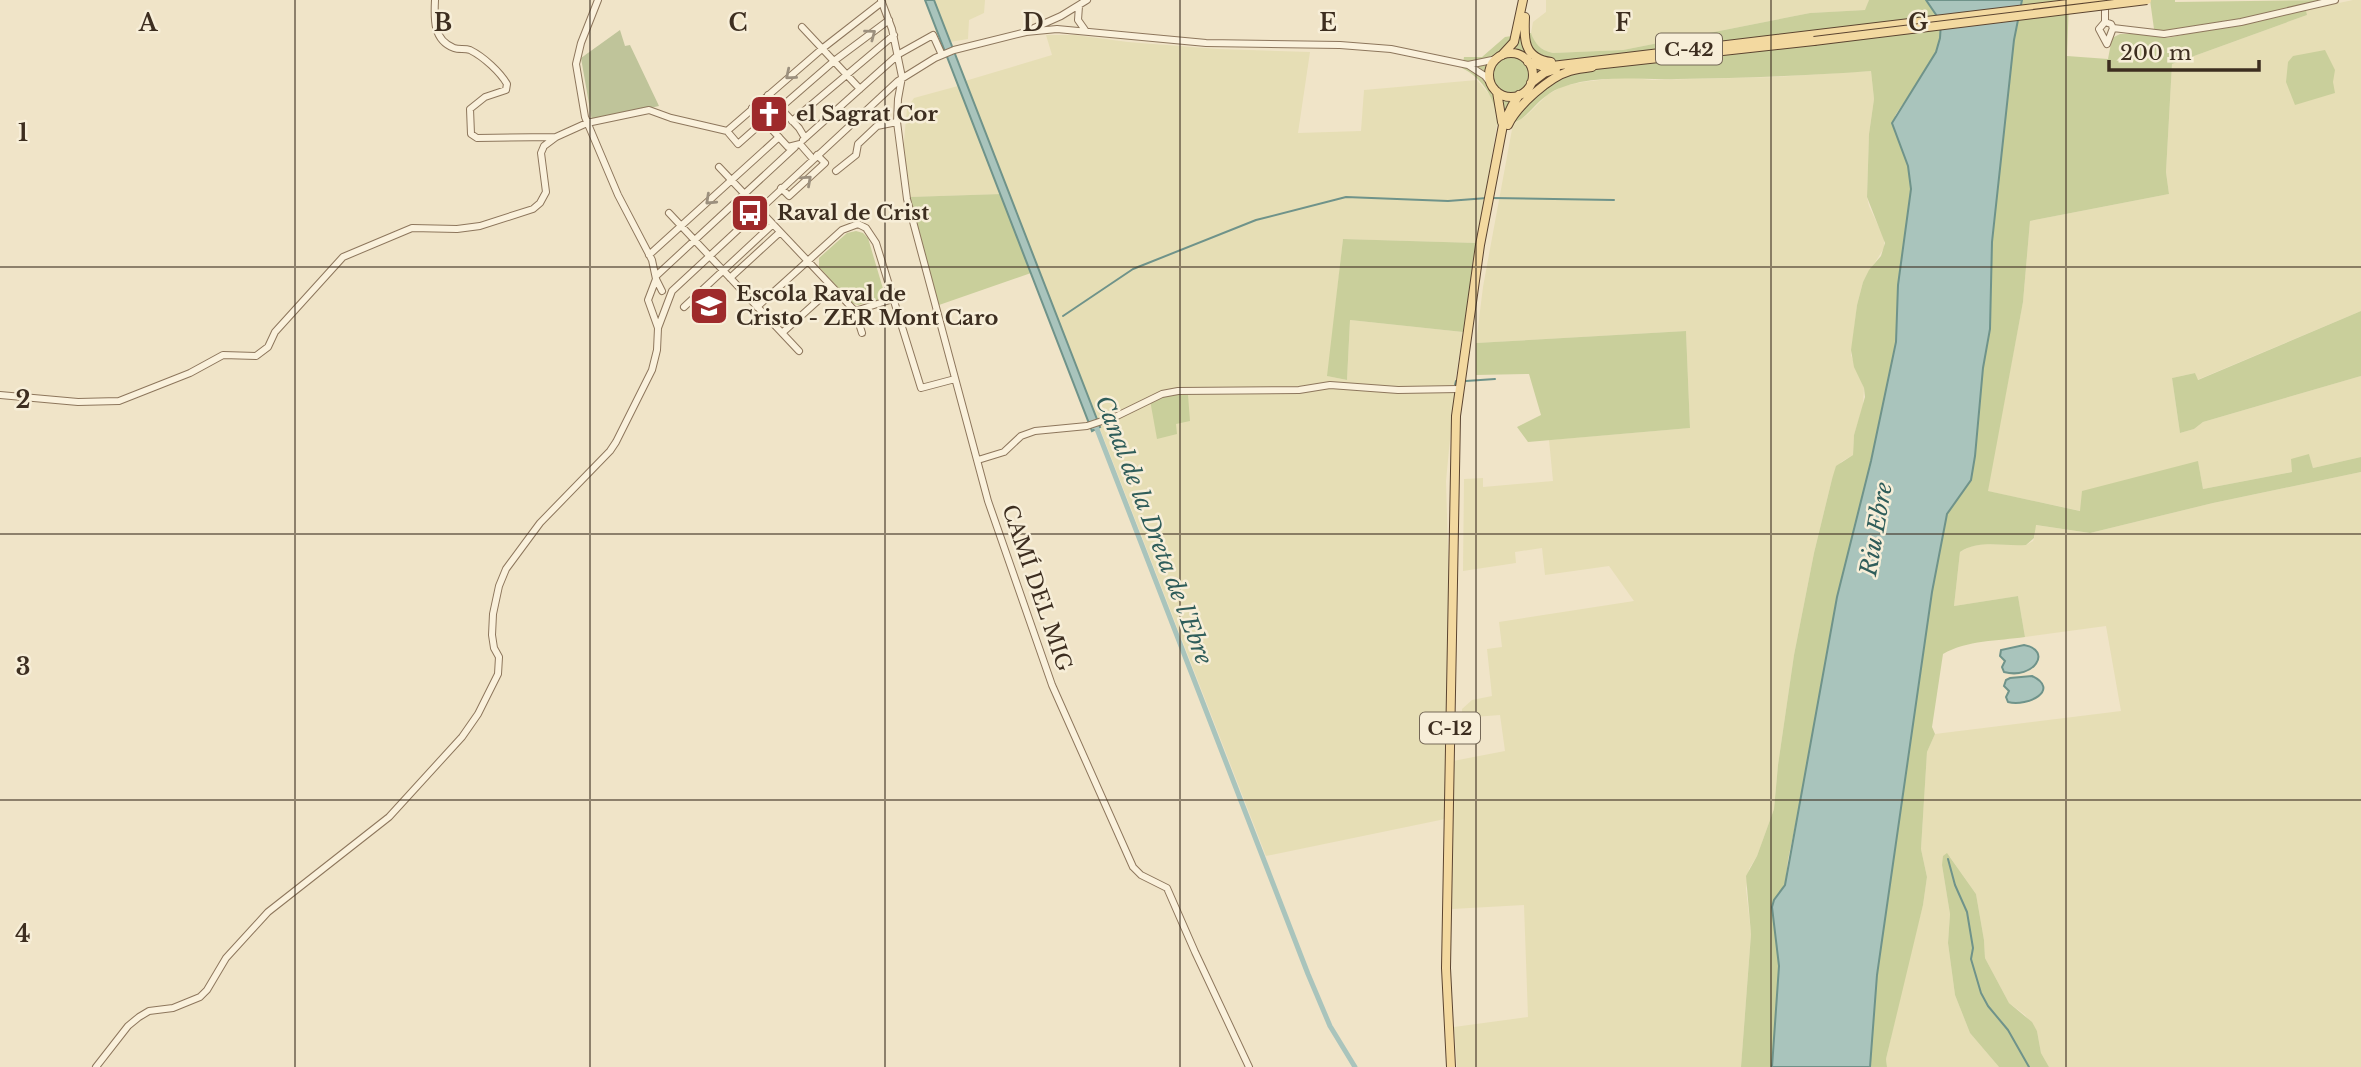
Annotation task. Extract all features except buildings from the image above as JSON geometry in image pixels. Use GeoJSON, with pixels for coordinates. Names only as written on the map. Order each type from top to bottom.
{"type":"FeatureCollection","features":[{"type":"Feature","properties":{"kind":"main road","name":"C-12"},"geometry":{"type":"LineString","coordinates":[[1503,125],[1501,108],[1489,72],[1514,42],[1523,0]]}},
{"type":"Feature","properties":{"kind":"main road"},"geometry":{"type":"LineString","coordinates":[[1529,0],[1521,39],[1533,72],[1531,83]]}},
{"type":"Feature","properties":{"kind":"main road","name":"C-42"},"geometry":{"type":"LineString","coordinates":[[1531,83],[1549,71],[2103,0]]}},
{"type":"Feature","properties":{"kind":"main road","name":"C-42"},"geometry":{"type":"LineString","coordinates":[[1527,60],[1546,66],[2147,0]]}},
{"type":"Feature","properties":{"kind":"main road"},"geometry":{"type":"LineString","coordinates":[[1525,17],[1524,36],[1529,51],[1537,59],[1564,63]]}},
{"type":"Feature","properties":{"kind":"main road"},"geometry":{"type":"LineString","coordinates":[[1499,57],[1514,53],[1527,60]]}},
{"type":"Feature","properties":{"kind":"main road"},"geometry":{"type":"LineString","coordinates":[[1495,165],[1502,154],[1509,123],[1518,110],[1556,78],[1570,71],[1601,65]]}},
{"type":"Feature","properties":{"kind":"main road","name":"C-12"},"geometry":{"type":"LineString","coordinates":[[1451,1067],[1446,910],[1455,460],[1459,389],[1478,257],[1503,125],[1519,95],[1527,90],[1531,83]]}},
{"type":"Feature","properties":{"kind":"main road"},"geometry":{"type":"LineString","coordinates":[[1494,88],[1508,97],[1519,95]]}},
{"type":"Feature","properties":{"kind":"street"},"geometry":{"type":"LineString","coordinates":[[435,0],[436,31],[441,40],[451,47],[468,49],[503,77],[507,85],[506,90],[485,97],[470,109],[471,134],[477,138],[556,137]]}},
{"type":"Feature","properties":{"kind":"street"},"geometry":{"type":"LineString","coordinates":[[598,0],[576,64],[587,123],[618,195],[649,255],[662,292],[668,299]]}},
{"type":"Feature","properties":{"kind":"street"},"geometry":{"type":"LineString","coordinates":[[1026,32],[1067,13],[1087,0]]}},
{"type":"Feature","properties":{"kind":"street"},"geometry":{"type":"LineString","coordinates":[[2103,0],[2105,22],[2099,29],[2106,36],[2113,29]]}},
{"type":"Feature","properties":{"kind":"street"},"geometry":{"type":"LineString","coordinates":[[2113,29],[2164,34],[2241,22],[2335,0]]}},
{"type":"Feature","properties":{"kind":"street"},"geometry":{"type":"LineString","coordinates":[[727,131],[822,48],[881,1]]}},
{"type":"Feature","properties":{"kind":"street","name":"CAMÍ DEL MIG"},"geometry":{"type":"LineString","coordinates":[[881,1],[899,54],[902,78],[897,122],[906,199],[996,527],[1027,607],[1052,685],[1133,867],[1141,875],[1167,888],[1249,1067]]}},
{"type":"Feature","properties":{"kind":"street"},"geometry":{"type":"LineString","coordinates":[[1070,29],[1077,17],[1079,6]]}},
{"type":"Feature","properties":{"kind":"street"},"geometry":{"type":"LineString","coordinates":[[1067,13],[1070,29]]}},
{"type":"Feature","properties":{"kind":"street"},"geometry":{"type":"LineString","coordinates":[[1077,17],[1086,30]]}},
{"type":"Feature","properties":{"kind":"street"},"geometry":{"type":"LineString","coordinates":[[780,108],[834,61],[889,20]]}},
{"type":"Feature","properties":{"kind":"street"},"geometry":{"type":"LineString","coordinates":[[2105,22],[2110,23],[2113,29]]}},
{"type":"Feature","properties":{"kind":"street"},"geometry":{"type":"LineString","coordinates":[[802,27],[860,89]]}},
{"type":"Feature","properties":{"kind":"street"},"geometry":{"type":"LineString","coordinates":[[96,1067],[128,1026],[149,1010],[173,1008],[200,998],[226,958],[268,912],[389,817],[461,737],[478,714],[498,674],[499,657],[494,648],[492,614],[506,569],[540,523],[610,451],[650,374],[656,354],[658,328],[668,299],[678,284],[902,78],[954,50],[1026,32],[1070,29],[1206,43],[1374,47],[1468,65],[1485,76],[1494,88]]}},
{"type":"Feature","properties":{"kind":"street"},"geometry":{"type":"LineString","coordinates":[[792,121],[894,35]]}},
{"type":"Feature","properties":{"kind":"street"},"geometry":{"type":"LineString","coordinates":[[658,328],[648,302],[656,278],[899,54],[933,35],[944,54]]}},
{"type":"Feature","properties":{"kind":"street"},"geometry":{"type":"LineString","coordinates":[[1468,65],[1499,57]]}},
{"type":"Feature","properties":{"kind":"street"},"geometry":{"type":"LineString","coordinates":[[768,94],[792,121],[800,143],[825,163],[789,196],[781,188]]}},
{"type":"Feature","properties":{"kind":"street"},"geometry":{"type":"LineString","coordinates":[[752,108],[788,147],[800,143]]}},
{"type":"Feature","properties":{"kind":"street"},"geometry":{"type":"LineString","coordinates":[[0,395],[78,402],[119,401],[190,373],[223,355],[256,356],[268,347],[275,332],[343,257],[412,228],[457,229],[480,226],[533,209],[546,192],[541,153],[544,146],[556,137],[587,123],[649,110],[727,131],[738,144],[764,121]]}},
{"type":"Feature","properties":{"kind":"street"},"geometry":{"type":"LineString","coordinates":[[836,171],[856,155],[858,144],[877,126],[897,122]]}},
{"type":"Feature","properties":{"kind":"street"},"geometry":{"type":"LineString","coordinates":[[649,255],[779,137]]}},
{"type":"Feature","properties":{"kind":"street"},"geometry":{"type":"LineString","coordinates":[[719,167],[855,311],[862,333]]}},
{"type":"Feature","properties":{"kind":"street"},"geometry":{"type":"LineString","coordinates":[[669,213],[799,351]]}},
{"type":"Feature","properties":{"kind":"street"},"geometry":{"type":"LineString","coordinates":[[757,307],[842,230],[858,223],[866,228],[876,243],[921,388],[955,379]]}},
{"type":"Feature","properties":{"kind":"street"},"geometry":{"type":"LineString","coordinates":[[684,307],[772,225]]}},
{"type":"Feature","properties":{"kind":"street"},"geometry":{"type":"LineString","coordinates":[[730,278],[779,233]]}},
{"type":"Feature","properties":{"kind":"street"},"geometry":{"type":"LineString","coordinates":[[650,294],[662,292],[678,284]]}},
{"type":"Feature","properties":{"kind":"street"},"geometry":{"type":"LineString","coordinates":[[782,333],[832,288]]}},
{"type":"Feature","properties":{"kind":"street"},"geometry":{"type":"LineString","coordinates":[[855,311],[893,299]]}},
{"type":"Feature","properties":{"kind":"street"},"geometry":{"type":"LineString","coordinates":[[651,309],[658,311],[665,308]]}},
{"type":"Feature","properties":{"kind":"street"},"geometry":{"type":"LineString","coordinates":[[978,460],[1004,452],[1021,436],[1035,431],[1089,426],[1162,394],[1178,391],[1299,390],[1330,385],[1398,390],[1459,389]]}},
{"type":"Feature","properties":{"kind":"shaded area"},"geometry":{"type":"Polygon","coordinates":[[[934,0],[985,0],[984,13],[969,20],[968,39],[950,42],[934,0]]]}},
{"type":"Feature","properties":{"kind":"shaded area"},"geometry":{"type":"Polygon","coordinates":[[[1546,0],[1869,0],[1866,10],[1810,13],[1623,50],[1553,53],[1535,44],[1531,33],[1533,22],[1546,12],[1546,0]]]}},
{"type":"Feature","properties":{"kind":"shaded area"},"geometry":{"type":"Polygon","coordinates":[[[2361,0],[2361,311],[2197,380],[2195,373],[2172,378],[2180,433],[2194,429],[2203,422],[2361,376],[2361,457],[2313,468],[2309,454],[2292,472],[2203,489],[2198,462],[2081,511],[1987,491],[2023,302],[2030,221],[2169,194],[2166,172],[2172,64],[2307,15],[2306,10],[2361,0]]]}},
{"type":"Feature","properties":{"kind":"shaded area"},"geometry":{"type":"Polygon","coordinates":[[[1046,35],[1075,35],[1218,49],[1310,52],[1298,133],[1361,131],[1364,90],[1477,80],[1493,99],[1497,109],[1497,125],[1477,243],[1343,239],[1328,376],[1347,380],[1350,320],[1463,332],[1446,481],[1449,585],[1445,819],[1266,856],[965,81],[1052,55],[1046,35]]]}},
{"type":"Feature","properties":{"kind":"shaded area"},"geometry":{"type":"Polygon","coordinates":[[[1871,71],[1874,99],[1869,134],[1867,197],[1884,238],[1884,248],[1863,282],[1857,305],[1851,355],[1864,388],[1863,406],[1854,435],[1853,455],[1841,462],[1832,479],[1794,655],[1774,809],[1757,856],[1749,869],[1746,889],[1751,933],[1741,1067],[1457,1067],[1454,1027],[1528,1017],[1524,905],[1452,909],[1453,761],[1505,751],[1500,715],[1462,718],[1462,709],[1472,700],[1492,696],[1487,649],[1502,647],[1499,622],[1634,601],[1609,566],[1545,575],[1542,548],[1515,552],[1516,563],[1463,571],[1464,479],[1483,478],[1483,487],[1553,481],[1549,440],[1690,428],[1686,331],[1476,343],[1483,287],[1513,124],[1527,115],[1547,95],[1563,86],[1583,82],[1625,77],[1652,80],[1776,77],[1871,71]]]}},
{"type":"Feature","properties":{"kind":"shaded area"},"geometry":{"type":"Polygon","coordinates":[[[958,86],[1001,194],[909,197],[903,152],[907,108],[914,98],[958,86]]]}},
{"type":"Feature","properties":{"kind":"shaded area"},"geometry":{"type":"Polygon","coordinates":[[[2361,472],[2361,1067],[2049,1067],[2041,1053],[2037,1031],[2025,1015],[2009,1003],[1985,958],[1976,894],[1950,857],[1942,865],[1950,914],[1948,943],[1955,995],[1970,1033],[1999,1067],[1887,1067],[1886,1059],[1923,905],[1927,877],[1921,849],[1927,752],[1935,734],[2121,711],[2106,626],[2025,637],[2018,596],[1954,606],[1960,552],[1983,544],[2026,545],[2033,541],[2035,525],[2090,533],[2213,503],[2361,472]]]}},
{"type":"Feature","properties":{"kind":"green space"},"geometry":{"type":"Polygon","coordinates":[[[1869,0],[1926,0],[1940,20],[1942,34],[1926,72],[1895,116],[1910,173],[1911,197],[1898,285],[1896,342],[1785,885],[1772,907],[1779,966],[1772,1067],[1741,1067],[1751,934],[1746,876],[1757,856],[1774,809],[1794,655],[1832,479],[1836,466],[1853,455],[1854,435],[1865,397],[1851,350],[1863,282],[1881,256],[1885,243],[1867,197],[1869,134],[1874,99],[1871,71],[1592,80],[1558,89],[1546,96],[1520,120],[1497,125],[1495,108],[1488,92],[1477,78],[1462,68],[1464,57],[1482,57],[1505,37],[1531,33],[1539,46],[1553,53],[1623,50],[1810,13],[1865,10],[1869,0]]]}},
{"type":"Feature","properties":{"kind":"green space"},"geometry":{"type":"Polygon","coordinates":[[[2022,0],[2069,0],[2067,56],[2108,59],[2112,38],[2120,34],[2167,38],[2306,10],[2307,15],[2172,64],[2166,172],[2169,194],[2030,221],[2023,302],[1988,491],[2080,511],[2082,491],[2198,461],[2203,489],[2292,472],[2291,459],[2309,454],[2313,468],[2361,457],[2361,472],[2213,503],[2090,533],[2036,525],[2034,538],[2026,545],[1984,545],[1960,552],[1954,606],[2018,596],[2025,637],[1972,644],[1943,654],[1932,727],[1935,734],[1927,752],[1921,849],[1927,877],[1923,905],[1886,1059],[1887,1067],[1870,1067],[1877,975],[1932,592],[1947,514],[1971,480],[1975,456],[1983,368],[1990,329],[1992,242],[2014,40],[2022,0]]]}},
{"type":"Feature","properties":{"kind":"green space"},"geometry":{"type":"Polygon","coordinates":[[[2150,0],[2329,0],[2238,20],[2160,32],[2154,29],[2150,0]]]}},
{"type":"Feature","properties":{"kind":"green space"},"geometry":{"type":"Polygon","coordinates":[[[620,30],[625,46],[630,45],[659,106],[592,121],[581,58],[620,30]]]}},
{"type":"Feature","properties":{"kind":"green space"},"geometry":{"type":"Polygon","coordinates":[[[2325,50],[2335,70],[2335,93],[2295,105],[2286,82],[2288,62],[2293,56],[2325,50]]]}},
{"type":"Feature","properties":{"kind":"green space"},"geometry":{"type":"Polygon","coordinates":[[[1001,194],[1031,273],[939,305],[909,197],[1001,194]]]}},
{"type":"Feature","properties":{"kind":"green space"},"geometry":{"type":"Polygon","coordinates":[[[856,231],[868,238],[884,292],[881,299],[858,305],[852,303],[819,267],[819,258],[847,233],[856,231]]]}},
{"type":"Feature","properties":{"kind":"green space"},"geometry":{"type":"Polygon","coordinates":[[[1343,239],[1477,243],[1463,332],[1350,320],[1347,380],[1327,376],[1343,239]]]}},
{"type":"Feature","properties":{"kind":"green space"},"geometry":{"type":"Polygon","coordinates":[[[2361,311],[2361,376],[2203,422],[2194,429],[2180,433],[2172,378],[2195,373],[2198,380],[2361,311]]]}},
{"type":"Feature","properties":{"kind":"green space"},"geometry":{"type":"Polygon","coordinates":[[[1686,331],[1690,428],[1528,442],[1517,427],[1541,415],[1529,374],[1476,375],[1476,343],[1686,331]]]}},
{"type":"Feature","properties":{"kind":"green space"},"geometry":{"type":"Polygon","coordinates":[[[1166,395],[1188,395],[1190,421],[1176,424],[1177,434],[1157,439],[1150,400],[1166,395]]]}},
{"type":"Feature","properties":{"kind":"green space"},"geometry":{"type":"Polygon","coordinates":[[[1947,853],[1976,894],[1985,958],[2009,1003],[2032,1022],[2037,1031],[2041,1053],[2049,1067],[1999,1067],[1970,1033],[1955,995],[1948,943],[1950,914],[1942,865],[1943,856],[1947,853]]]}},
{"type":"Feature","properties":{"kind":"water"},"geometry":{"type":"Polygon","coordinates":[[[925,0],[934,0],[1100,427],[1092,431],[925,0]]]}},
{"type":"Feature","properties":{"kind":"water","name":"Riu Ebre"},"geometry":{"type":"Polygon","coordinates":[[[1926,0],[2022,0],[2014,40],[1992,242],[1990,329],[1983,368],[1975,456],[1971,480],[1947,514],[1932,592],[1877,975],[1870,1067],[1772,1067],[1779,966],[1772,907],[1785,885],[1837,597],[1871,461],[1896,342],[1898,285],[1911,189],[1908,166],[1892,123],[1936,52],[1940,38],[1941,22],[1926,0]]]}},
{"type":"Feature","properties":{"kind":"water"},"geometry":{"type":"Polygon","coordinates":[[[2024,645],[2037,652],[2036,663],[2024,672],[2004,672],[2002,667],[2005,661],[2000,656],[2001,650],[2024,645]]]}},
{"type":"Feature","properties":{"kind":"water"},"geometry":{"type":"Polygon","coordinates":[[[2032,676],[2040,681],[2042,692],[2032,700],[2008,702],[2006,697],[2009,691],[2004,686],[2006,680],[2032,676]]]}},
{"type":"Feature","properties":{"kind":"waterway"},"geometry":{"type":"LineString","coordinates":[[1063,316],[1133,269],[1256,220],[1346,197],[1448,201],[1487,198]]}},
{"type":"Feature","properties":{"kind":"waterway"},"geometry":{"type":"LineString","coordinates":[[1492,198],[1614,200]]}},
{"type":"Feature","properties":{"kind":"waterway"},"geometry":{"type":"LineString","coordinates":[[1466,381],[1495,379]]}},
{"type":"Feature","properties":{"kind":"waterway"},"geometry":{"type":"LineString","coordinates":[[1455,385],[1456,381]]}},
{"type":"Feature","properties":{"kind":"waterway","name":"Canal de la Dreta de l'Ebre"},"geometry":{"type":"LineString","coordinates":[[1095,424],[1308,974],[1330,1026],[1355,1067]]}},
{"type":"Feature","properties":{"kind":"waterway"},"geometry":{"type":"LineString","coordinates":[[1948,859],[1955,885],[1967,912],[1973,948],[1971,959],[1981,993],[2008,1030],[2029,1067]]}},
{"type":"Feature","properties":{"kind":"place","name":"el Sagrat Cor"},"geometry":{"type":"Point","coordinates":[769,114]}},
{"type":"Feature","properties":{"kind":"place","name":"Raval de Crist"},"geometry":{"type":"Point","coordinates":[750,213]}},
{"type":"Feature","properties":{"kind":"place","name":"Escola Raval de Cristo - ZER Mont Caro"},"geometry":{"type":"Point","coordinates":[709,306]}}]}
